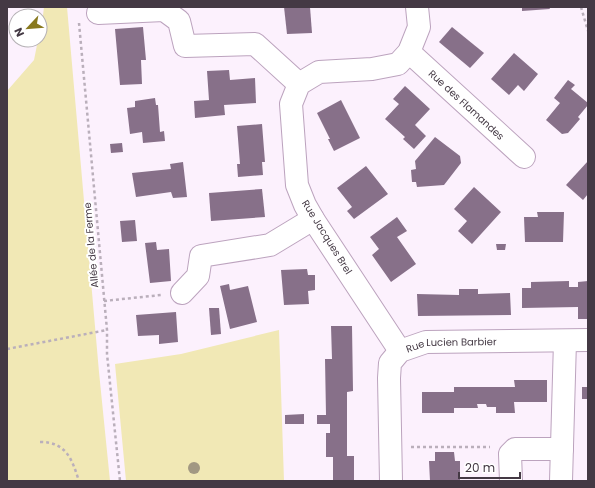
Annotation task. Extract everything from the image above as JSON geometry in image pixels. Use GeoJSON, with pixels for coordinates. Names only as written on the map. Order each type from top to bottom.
{"type":"FeatureCollection","features":[{"type":"Feature","properties":{"kind":"street"},"geometry":{"type":"LineString","coordinates":[[98,13],[164,10],[179,21],[185,46],[255,44],[299,84],[319,72],[372,69],[398,64],[409,52],[419,28],[417,7]]}},
{"type":"Feature","properties":{"kind":"street","name":"Rue des Flamandes"},"geometry":{"type":"LineString","coordinates":[[409,52],[524,157]]}},
{"type":"Feature","properties":{"kind":"street","name":"Rue Jacques Brel"},"geometry":{"type":"LineString","coordinates":[[299,84],[291,104],[298,185],[305,205],[400,352]]}},
{"type":"Feature","properties":{"kind":"street"},"geometry":{"type":"LineString","coordinates":[[182,293],[198,276],[201,256],[270,245],[313,219]]}},
{"type":"Feature","properties":{"kind":"street","name":"Rue Lucien Barbier"},"geometry":{"type":"LineString","coordinates":[[391,481],[390,363],[400,352],[426,342],[588,340]]}},
{"type":"Feature","properties":{"kind":"street"},"geometry":{"type":"LineString","coordinates":[[561,481],[565,341]]}},
{"type":"Feature","properties":{"kind":"street"},"geometry":{"type":"LineString","coordinates":[[511,481],[510,454],[515,449],[562,449]]}},
{"type":"Feature","properties":{"kind":"path"},"geometry":{"type":"LineString","coordinates":[[581,7],[588,31]]}},
{"type":"Feature","properties":{"kind":"path","name":"Allée de la Ferme"},"geometry":{"type":"LineString","coordinates":[[79,23],[107,330],[107,354],[120,481]]}},
{"type":"Feature","properties":{"kind":"path"},"geometry":{"type":"LineString","coordinates":[[104,301],[182,293]]}},
{"type":"Feature","properties":{"kind":"path"},"geometry":{"type":"LineString","coordinates":[[7,349],[107,330]]}},
{"type":"Feature","properties":{"kind":"path"},"geometry":{"type":"LineString","coordinates":[[40,442],[48,442],[61,448],[71,458],[79,481]]}},
{"type":"Feature","properties":{"kind":"path"},"geometry":{"type":"LineString","coordinates":[[390,447],[502,447],[515,449]]}},
{"type":"Feature","properties":{"kind":"shaded area"},"geometry":{"type":"Polygon","coordinates":[[[67,7],[110,481],[7,481],[7,91],[34,60],[36,48],[48,48],[48,8],[44,8],[67,7]]]}},
{"type":"Feature","properties":{"kind":"shaded area"},"geometry":{"type":"Polygon","coordinates":[[[279,330],[284,481],[126,481],[115,364],[181,354],[279,330]]]}},
{"type":"Feature","properties":{"kind":"building"},"geometry":{"type":"Polygon","coordinates":[[[284,7],[310,7],[312,33],[287,34],[284,7]]]}},
{"type":"Feature","properties":{"kind":"building"},"geometry":{"type":"Polygon","coordinates":[[[522,7],[549,7],[550,9],[522,11],[522,7]]]}},
{"type":"Feature","properties":{"kind":"building"},"geometry":{"type":"Polygon","coordinates":[[[143,27],[146,60],[141,60],[142,84],[120,85],[115,29],[143,27]]]}},
{"type":"Feature","properties":{"kind":"building"},"geometry":{"type":"Polygon","coordinates":[[[452,27],[484,53],[470,68],[439,42],[452,27]]]}},
{"type":"Feature","properties":{"kind":"building"},"geometry":{"type":"Polygon","coordinates":[[[514,53],[538,74],[524,91],[518,85],[509,95],[491,79],[514,53]]]}},
{"type":"Feature","properties":{"kind":"building"},"geometry":{"type":"Polygon","coordinates":[[[229,70],[230,80],[255,78],[256,103],[224,105],[225,115],[195,118],[194,101],[209,100],[207,71],[229,70]]]}},
{"type":"Feature","properties":{"kind":"building"},"geometry":{"type":"Polygon","coordinates":[[[568,80],[575,85],[571,89],[588,103],[588,105],[578,117],[580,119],[568,133],[562,134],[546,120],[560,103],[554,98],[568,80]]]}},
{"type":"Feature","properties":{"kind":"building"},"geometry":{"type":"Polygon","coordinates":[[[405,86],[430,109],[415,125],[426,136],[414,149],[403,139],[405,137],[385,119],[399,104],[393,99],[405,86]]]}},
{"type":"Feature","properties":{"kind":"building"},"geometry":{"type":"Polygon","coordinates":[[[155,98],[156,105],[158,105],[160,132],[164,131],[165,141],[143,143],[142,132],[130,134],[127,108],[135,107],[135,101],[155,98]]]}},
{"type":"Feature","properties":{"kind":"building"},"geometry":{"type":"Polygon","coordinates":[[[341,100],[360,138],[334,151],[328,139],[330,139],[317,113],[341,100]]]}},
{"type":"Feature","properties":{"kind":"building"},"geometry":{"type":"Polygon","coordinates":[[[262,124],[265,162],[262,162],[263,175],[238,177],[237,164],[240,164],[237,126],[262,124]]]}},
{"type":"Feature","properties":{"kind":"building"},"geometry":{"type":"Polygon","coordinates":[[[435,137],[460,156],[461,163],[444,185],[417,187],[416,182],[412,182],[411,170],[416,169],[415,161],[435,137]]]}},
{"type":"Feature","properties":{"kind":"building"},"geometry":{"type":"Polygon","coordinates":[[[122,143],[123,152],[111,153],[110,144],[122,143]]]}},
{"type":"Feature","properties":{"kind":"building"},"geometry":{"type":"Polygon","coordinates":[[[588,161],[588,194],[583,200],[566,185],[588,161]]]}},
{"type":"Feature","properties":{"kind":"building"},"geometry":{"type":"Polygon","coordinates":[[[183,162],[187,197],[173,198],[171,192],[136,197],[132,173],[171,169],[170,164],[183,162]]]}},
{"type":"Feature","properties":{"kind":"building"},"geometry":{"type":"Polygon","coordinates":[[[366,166],[388,194],[354,219],[347,211],[352,207],[337,188],[366,166]]]}},
{"type":"Feature","properties":{"kind":"building"},"geometry":{"type":"Polygon","coordinates":[[[474,187],[501,212],[472,244],[458,231],[467,221],[454,209],[474,187]]]}},
{"type":"Feature","properties":{"kind":"building"},"geometry":{"type":"Polygon","coordinates":[[[262,189],[265,217],[211,221],[209,193],[262,189]]]}},
{"type":"Feature","properties":{"kind":"building"},"geometry":{"type":"Polygon","coordinates":[[[537,212],[564,212],[563,242],[525,242],[524,217],[538,217],[537,212]]]}},
{"type":"Feature","properties":{"kind":"building"},"geometry":{"type":"Polygon","coordinates":[[[397,217],[407,231],[397,237],[416,264],[391,282],[372,255],[379,249],[370,237],[397,217]]]}},
{"type":"Feature","properties":{"kind":"building"},"geometry":{"type":"Polygon","coordinates":[[[135,220],[137,241],[122,242],[120,221],[135,220]]]}},
{"type":"Feature","properties":{"kind":"building"},"geometry":{"type":"Polygon","coordinates":[[[156,242],[157,250],[169,249],[171,281],[150,283],[145,243],[156,242]]]}},
{"type":"Feature","properties":{"kind":"building"},"geometry":{"type":"Polygon","coordinates":[[[496,244],[506,244],[505,250],[497,250],[496,244]]]}},
{"type":"Feature","properties":{"kind":"building"},"geometry":{"type":"Polygon","coordinates":[[[307,269],[308,275],[315,275],[315,290],[308,291],[309,304],[284,305],[281,270],[307,269]]]}},
{"type":"Feature","properties":{"kind":"building"},"geometry":{"type":"Polygon","coordinates":[[[569,281],[569,287],[578,287],[578,282],[588,281],[588,319],[578,319],[578,307],[522,308],[522,288],[531,288],[531,282],[569,281]]]}},
{"type":"Feature","properties":{"kind":"building"},"geometry":{"type":"Polygon","coordinates":[[[229,284],[230,290],[248,286],[257,322],[230,329],[220,286],[229,284]]]}},
{"type":"Feature","properties":{"kind":"building"},"geometry":{"type":"Polygon","coordinates":[[[459,289],[478,289],[478,294],[510,293],[511,315],[418,316],[417,294],[459,295],[459,289]]]}},
{"type":"Feature","properties":{"kind":"building"},"geometry":{"type":"Polygon","coordinates":[[[209,308],[219,308],[221,334],[211,335],[209,308]]]}},
{"type":"Feature","properties":{"kind":"building"},"geometry":{"type":"Polygon","coordinates":[[[176,312],[178,342],[159,344],[159,335],[138,336],[136,315],[176,312]]]}},
{"type":"Feature","properties":{"kind":"building"},"geometry":{"type":"Polygon","coordinates":[[[331,326],[352,326],[353,391],[347,392],[347,456],[354,456],[354,481],[333,480],[333,457],[326,457],[326,433],[330,433],[330,424],[317,424],[317,415],[326,415],[325,359],[332,359],[331,326]]]}},
{"type":"Feature","properties":{"kind":"building"},"geometry":{"type":"Polygon","coordinates":[[[514,380],[547,380],[547,402],[514,402],[515,413],[496,413],[496,407],[487,407],[486,404],[477,404],[478,408],[454,408],[454,413],[422,413],[422,392],[454,392],[454,387],[515,387],[514,380]]]}},
{"type":"Feature","properties":{"kind":"building"},"geometry":{"type":"Polygon","coordinates":[[[582,387],[588,387],[588,399],[582,399],[582,387]]]}},
{"type":"Feature","properties":{"kind":"building"},"geometry":{"type":"Polygon","coordinates":[[[304,414],[304,424],[285,424],[285,415],[304,414]]]}},
{"type":"Feature","properties":{"kind":"building"},"geometry":{"type":"Polygon","coordinates":[[[435,452],[454,452],[455,461],[460,461],[460,481],[430,481],[429,461],[435,461],[435,452]]]}}]}
